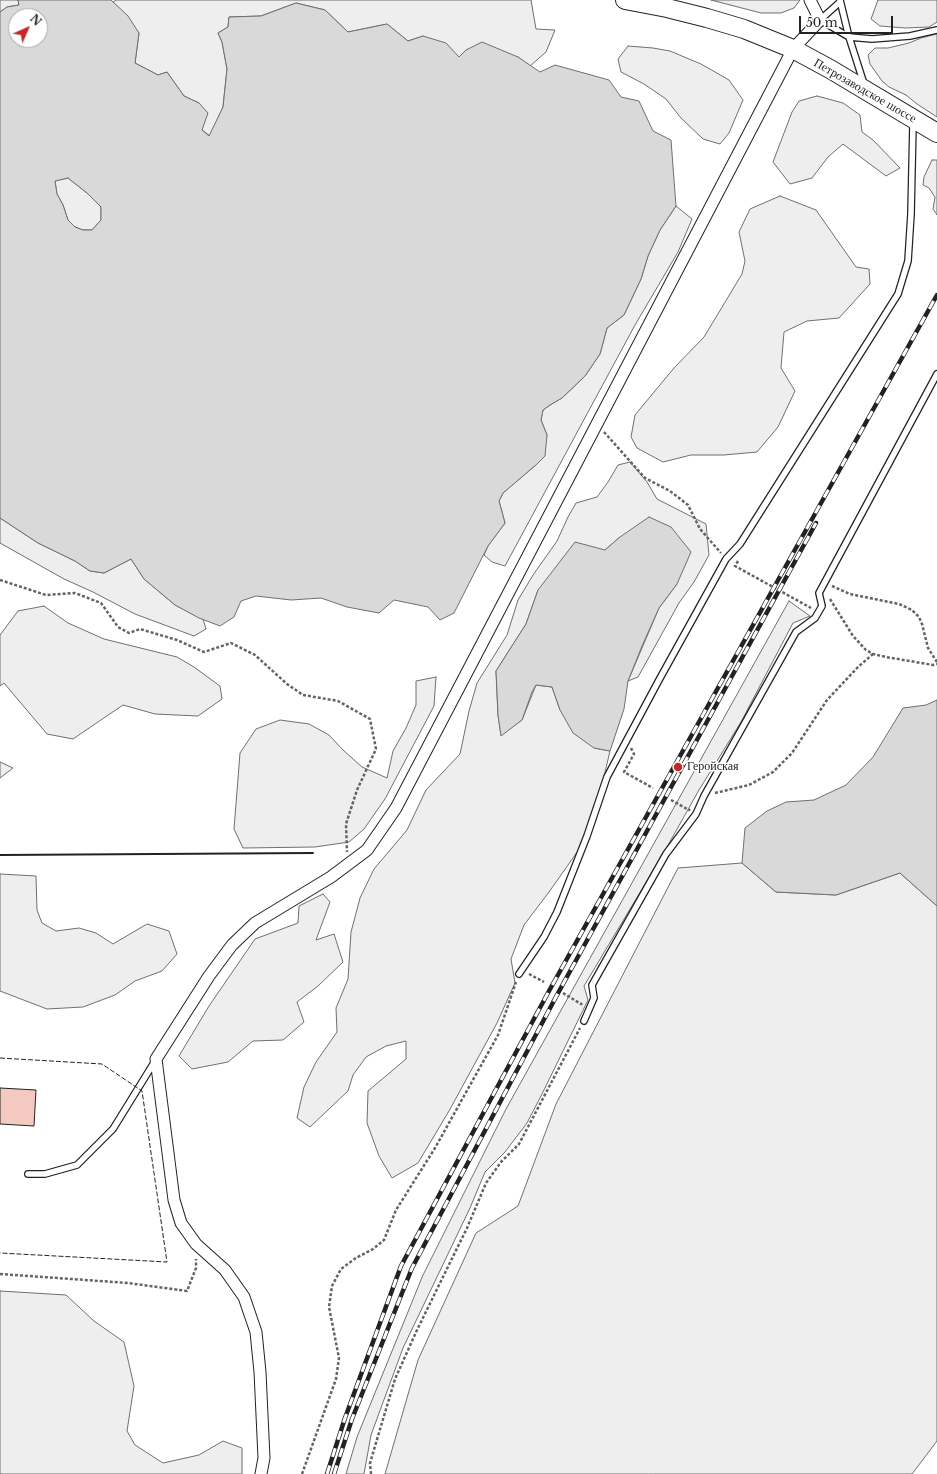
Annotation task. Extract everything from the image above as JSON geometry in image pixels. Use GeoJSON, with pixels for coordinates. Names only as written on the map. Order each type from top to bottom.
{"type":"FeatureCollection","features":[{"type":"Feature","properties":{"kind":"main road","name":"Петрозаводское шоссе"},"geometry":{"type":"LineString","coordinates":[[625,0],[707,18],[744,29],[793,49],[866,90],[937,133]]}},
{"type":"Feature","properties":{"kind":"street"},"geometry":{"type":"LineString","coordinates":[[261,1474],[264,1458],[260,1372],[256,1332],[244,1297],[225,1270],[196,1244],[181,1223],[174,1200],[156,1059],[209,976],[232,945],[255,923],[331,877],[367,850],[396,808],[793,49],[820,20],[810,0]]}},
{"type":"Feature","properties":{"kind":"lane"},"geometry":{"type":"LineString","coordinates":[[866,90],[849,37],[840,1],[820,20],[849,37],[872,39],[910,36],[937,30]]}},
{"type":"Feature","properties":{"kind":"lane"},"geometry":{"type":"LineString","coordinates":[[519,974],[544,937],[557,912],[587,836],[607,777],[726,559],[740,544],[898,294],[908,260],[911,214],[913,119]]}},
{"type":"Feature","properties":{"kind":"lane"},"geometry":{"type":"LineString","coordinates":[[584,1021],[594,998],[592,985],[666,854],[696,814],[704,796],[796,632],[815,618],[822,606],[822,588],[937,374]]}},
{"type":"Feature","properties":{"kind":"lane"},"geometry":{"type":"LineString","coordinates":[[28,1174],[45,1174],[77,1165],[112,1129],[156,1059]]}},
{"type":"Feature","properties":{"kind":"path"},"geometry":{"type":"LineString","coordinates":[[597,424],[645,478],[670,491],[688,505],[700,529],[726,559]]}},
{"type":"Feature","properties":{"kind":"path"},"geometry":{"type":"LineString","coordinates":[[740,556],[735,566],[811,608],[822,588]]}},
{"type":"Feature","properties":{"kind":"path"},"geometry":{"type":"LineString","coordinates":[[0,580],[46,594],[76,593],[101,603],[118,627],[129,633],[140,628],[177,640],[204,652],[231,643],[255,655],[287,684],[303,695],[338,701],[370,719],[376,749],[357,790],[346,824],[348,864]]}},
{"type":"Feature","properties":{"kind":"path"},"geometry":{"type":"LineString","coordinates":[[822,588],[899,604],[912,610],[919,617],[928,648],[937,663],[932,665],[873,654],[859,643],[822,588]]}},
{"type":"Feature","properties":{"kind":"path"},"geometry":{"type":"LineString","coordinates":[[704,796],[749,785],[773,772],[792,753],[827,700],[858,667],[873,654]]}},
{"type":"Feature","properties":{"kind":"path"},"geometry":{"type":"LineString","coordinates":[[634,754],[624,772],[653,788]]}},
{"type":"Feature","properties":{"kind":"path"},"geometry":{"type":"LineString","coordinates":[[671,800],[689,810],[693,803]]}},
{"type":"Feature","properties":{"kind":"path"},"geometry":{"type":"LineString","coordinates":[[302,1474],[336,1379],[339,1358],[329,1307],[332,1286],[342,1269],[384,1240],[396,1210],[434,1148],[498,1035],[519,974]]}},
{"type":"Feature","properties":{"kind":"path"},"geometry":{"type":"LineString","coordinates":[[529,974],[544,982]]}},
{"type":"Feature","properties":{"kind":"path"},"geometry":{"type":"LineString","coordinates":[[563,993],[581,1004],[584,998]]}},
{"type":"Feature","properties":{"kind":"path"},"geometry":{"type":"LineString","coordinates":[[371,1474],[370,1463],[395,1379],[417,1330],[467,1228],[486,1183],[501,1162],[519,1144],[584,1021]]}},
{"type":"Feature","properties":{"kind":"path"},"geometry":{"type":"LineString","coordinates":[[0,1274],[128,1283],[187,1291],[196,1268],[196,1244]]}},
{"type":"Feature","properties":{"kind":"shaded area"},"geometry":{"type":"Polygon","coordinates":[[[0,0],[18,0],[19,5],[7,7],[0,12],[0,0]]]}},
{"type":"Feature","properties":{"kind":"shaded area"},"geometry":{"type":"Polygon","coordinates":[[[18,0],[111,0],[128,16],[139,33],[135,63],[158,75],[167,72],[184,96],[199,103],[208,113],[202,130],[209,136],[223,107],[227,69],[222,42],[218,33],[228,27],[229,17],[261,16],[296,3],[325,10],[348,32],[387,24],[408,41],[423,36],[446,43],[459,57],[466,50],[482,42],[518,57],[540,72],[555,65],[609,80],[621,97],[639,101],[653,131],[671,140],[676,206],[660,230],[648,256],[641,279],[624,315],[607,328],[600,354],[585,376],[562,398],[543,410],[541,420],[547,435],[545,456],[503,493],[499,501],[505,523],[488,546],[454,613],[440,620],[428,607],[394,600],[379,613],[347,607],[321,598],[291,600],[256,596],[241,601],[234,617],[220,626],[199,618],[175,605],[144,579],[131,559],[104,573],[90,571],[75,561],[38,543],[0,518],[0,12],[7,7],[19,5],[18,0]],[[68,178],[55,181],[57,194],[63,205],[68,220],[75,227],[83,230],[92,230],[101,220],[101,207],[87,193],[68,178]]]}},
{"type":"Feature","properties":{"kind":"shaded area"},"geometry":{"type":"Polygon","coordinates":[[[116,0],[531,0],[536,29],[555,30],[546,52],[530,66],[518,57],[466,50],[459,57],[423,36],[408,41],[387,24],[348,32],[325,10],[296,3],[261,16],[229,17],[228,27],[218,33],[222,42],[227,69],[223,107],[210,136],[202,130],[199,103],[184,96],[167,72],[158,75],[135,63],[139,33],[113,2],[116,0]]]}},
{"type":"Feature","properties":{"kind":"shaded area"},"geometry":{"type":"Polygon","coordinates":[[[711,0],[800,0],[794,8],[781,13],[761,13],[711,0]]]}},
{"type":"Feature","properties":{"kind":"shaded area"},"geometry":{"type":"Polygon","coordinates":[[[878,0],[937,0],[937,22],[929,27],[905,28],[880,26],[871,19],[878,0]]]}},
{"type":"Feature","properties":{"kind":"shaded area"},"geometry":{"type":"Polygon","coordinates":[[[937,34],[937,117],[906,95],[889,87],[882,81],[870,64],[868,55],[875,48],[888,48],[937,34]]]}},
{"type":"Feature","properties":{"kind":"shaded area"},"geometry":{"type":"Polygon","coordinates":[[[628,46],[670,51],[701,64],[729,80],[743,100],[729,133],[720,144],[703,139],[681,118],[666,99],[644,84],[621,72],[618,59],[628,46]]]}},
{"type":"Feature","properties":{"kind":"shaded area"},"geometry":{"type":"Polygon","coordinates":[[[817,96],[843,103],[860,115],[862,132],[873,140],[900,168],[886,176],[843,144],[828,157],[812,178],[790,184],[773,162],[792,112],[799,101],[817,96]]]}},
{"type":"Feature","properties":{"kind":"shaded area"},"geometry":{"type":"Polygon","coordinates":[[[932,160],[937,160],[937,215],[933,209],[935,197],[929,188],[923,185],[924,177],[932,160]]]}},
{"type":"Feature","properties":{"kind":"shaded area"},"geometry":{"type":"Polygon","coordinates":[[[68,178],[87,193],[101,207],[101,220],[92,230],[83,230],[75,227],[68,220],[63,205],[57,194],[55,181],[68,178]]]}},
{"type":"Feature","properties":{"kind":"shaded area"},"geometry":{"type":"Polygon","coordinates":[[[780,196],[816,210],[856,267],[869,269],[870,284],[839,318],[807,321],[784,332],[781,368],[795,391],[778,427],[757,452],[724,455],[691,455],[663,462],[637,448],[631,437],[635,415],[674,368],[704,337],[742,274],[745,261],[739,232],[750,209],[780,196]]]}},
{"type":"Feature","properties":{"kind":"shaded area"},"geometry":{"type":"Polygon","coordinates":[[[676,206],[692,219],[678,252],[635,325],[505,566],[492,562],[484,555],[488,546],[505,523],[499,501],[503,493],[537,464],[547,435],[541,420],[543,410],[562,398],[585,376],[600,354],[607,328],[624,315],[641,279],[648,256],[660,230],[676,206]]]}},
{"type":"Feature","properties":{"kind":"shaded area"},"geometry":{"type":"Polygon","coordinates":[[[630,462],[647,482],[657,499],[706,524],[709,555],[694,582],[679,603],[638,677],[628,681],[659,608],[677,584],[620,537],[605,550],[538,590],[526,624],[496,671],[498,715],[501,735],[522,720],[536,685],[552,687],[560,710],[594,748],[610,751],[598,802],[580,848],[524,925],[511,959],[515,983],[497,1023],[449,1111],[418,1163],[392,1178],[379,1156],[367,1123],[368,1091],[406,1059],[406,1041],[386,1046],[366,1057],[353,1075],[348,1091],[310,1127],[297,1118],[304,1087],[316,1062],[337,1032],[336,1008],[348,979],[351,932],[360,898],[374,869],[407,830],[426,790],[460,754],[469,711],[477,683],[507,635],[518,600],[533,575],[557,541],[576,503],[597,497],[618,465],[630,462]]]}},
{"type":"Feature","properties":{"kind":"shaded area"},"geometry":{"type":"Polygon","coordinates":[[[649,517],[671,527],[691,552],[677,584],[659,608],[642,646],[628,681],[624,709],[610,751],[594,748],[573,733],[560,710],[552,687],[536,685],[522,720],[501,736],[498,715],[496,671],[526,624],[538,590],[575,542],[605,550],[620,537],[649,517]]]}},
{"type":"Feature","properties":{"kind":"shaded area"},"geometry":{"type":"Polygon","coordinates":[[[0,518],[38,543],[75,561],[90,571],[104,573],[131,559],[144,579],[175,605],[203,619],[206,629],[194,636],[135,614],[64,579],[0,543],[0,518]]]}},
{"type":"Feature","properties":{"kind":"shaded area"},"geometry":{"type":"Polygon","coordinates":[[[789,601],[810,616],[793,623],[741,722],[699,790],[663,854],[584,986],[588,1000],[541,1096],[527,1123],[505,1152],[485,1172],[470,1208],[403,1348],[371,1435],[364,1474],[346,1474],[357,1437],[423,1275],[506,1109],[789,601]]]}},
{"type":"Feature","properties":{"kind":"shaded area"},"geometry":{"type":"Polygon","coordinates":[[[44,606],[68,623],[104,639],[177,657],[194,667],[220,686],[222,699],[198,716],[155,714],[123,705],[73,739],[47,734],[4,683],[0,686],[0,635],[18,611],[44,606]]]}},
{"type":"Feature","properties":{"kind":"shaded area"},"geometry":{"type":"Polygon","coordinates":[[[436,677],[434,706],[385,799],[364,829],[349,842],[315,847],[243,848],[234,829],[240,753],[256,729],[280,720],[309,724],[329,735],[362,767],[387,778],[393,751],[406,728],[416,705],[416,681],[436,677]]]}},
{"type":"Feature","properties":{"kind":"shaded area"},"geometry":{"type":"Polygon","coordinates":[[[937,700],[937,906],[900,873],[836,895],[776,892],[742,863],[745,828],[767,811],[786,802],[814,800],[846,785],[873,757],[903,708],[926,705],[937,700]]]}},
{"type":"Feature","properties":{"kind":"shaded area"},"geometry":{"type":"Polygon","coordinates":[[[0,762],[13,768],[0,778],[0,762]]]}},
{"type":"Feature","properties":{"kind":"shaded area"},"geometry":{"type":"Polygon","coordinates":[[[742,863],[776,892],[836,895],[900,873],[937,906],[937,1441],[912,1474],[385,1474],[418,1360],[476,1233],[518,1206],[556,1104],[678,868],[742,863]]]}},
{"type":"Feature","properties":{"kind":"shaded area"},"geometry":{"type":"Polygon","coordinates":[[[0,874],[36,876],[37,910],[42,923],[56,931],[79,928],[96,933],[113,944],[147,924],[169,931],[177,954],[162,971],[135,981],[115,995],[83,1007],[47,1009],[0,991],[0,874]]]}},
{"type":"Feature","properties":{"kind":"shaded area"},"geometry":{"type":"Polygon","coordinates":[[[323,894],[330,902],[316,940],[334,934],[343,962],[318,986],[297,1002],[304,1022],[283,1040],[253,1041],[228,1062],[192,1069],[179,1056],[209,1006],[255,939],[298,923],[299,906],[323,894]]]}},
{"type":"Feature","properties":{"kind":"shaded area"},"geometry":{"type":"Polygon","coordinates":[[[0,1291],[66,1295],[94,1321],[124,1342],[134,1386],[127,1431],[135,1445],[163,1463],[199,1455],[223,1441],[242,1448],[242,1474],[0,1474],[0,1291]]]}},
{"type":"Feature","properties":{"kind":"building"},"geometry":{"type":"Polygon","coordinates":[[[0,1088],[36,1090],[34,1126],[0,1124],[0,1088]]]}},
{"type":"Feature","properties":{"kind":"railway"},"geometry":{"type":"LineString","coordinates":[[327,1474],[345,1418],[401,1266],[549,991],[937,295]]}},
{"type":"Feature","properties":{"kind":"railway"},"geometry":{"type":"LineString","coordinates":[[334,1474],[352,1419],[412,1268],[557,995],[816,523]]}},
{"type":"Feature","properties":{"kind":"fence"},"geometry":{"type":"LineString","coordinates":[[0,1058],[102,1064],[142,1091],[167,1262],[0,1253]]}},
{"type":"Feature","properties":{"kind":"wall"},"geometry":{"type":"LineString","coordinates":[[0,855],[313,853]]}},
{"type":"Feature","properties":{"kind":"place","name":"Геройская"},"geometry":{"type":"Point","coordinates":[678,767]}}]}
